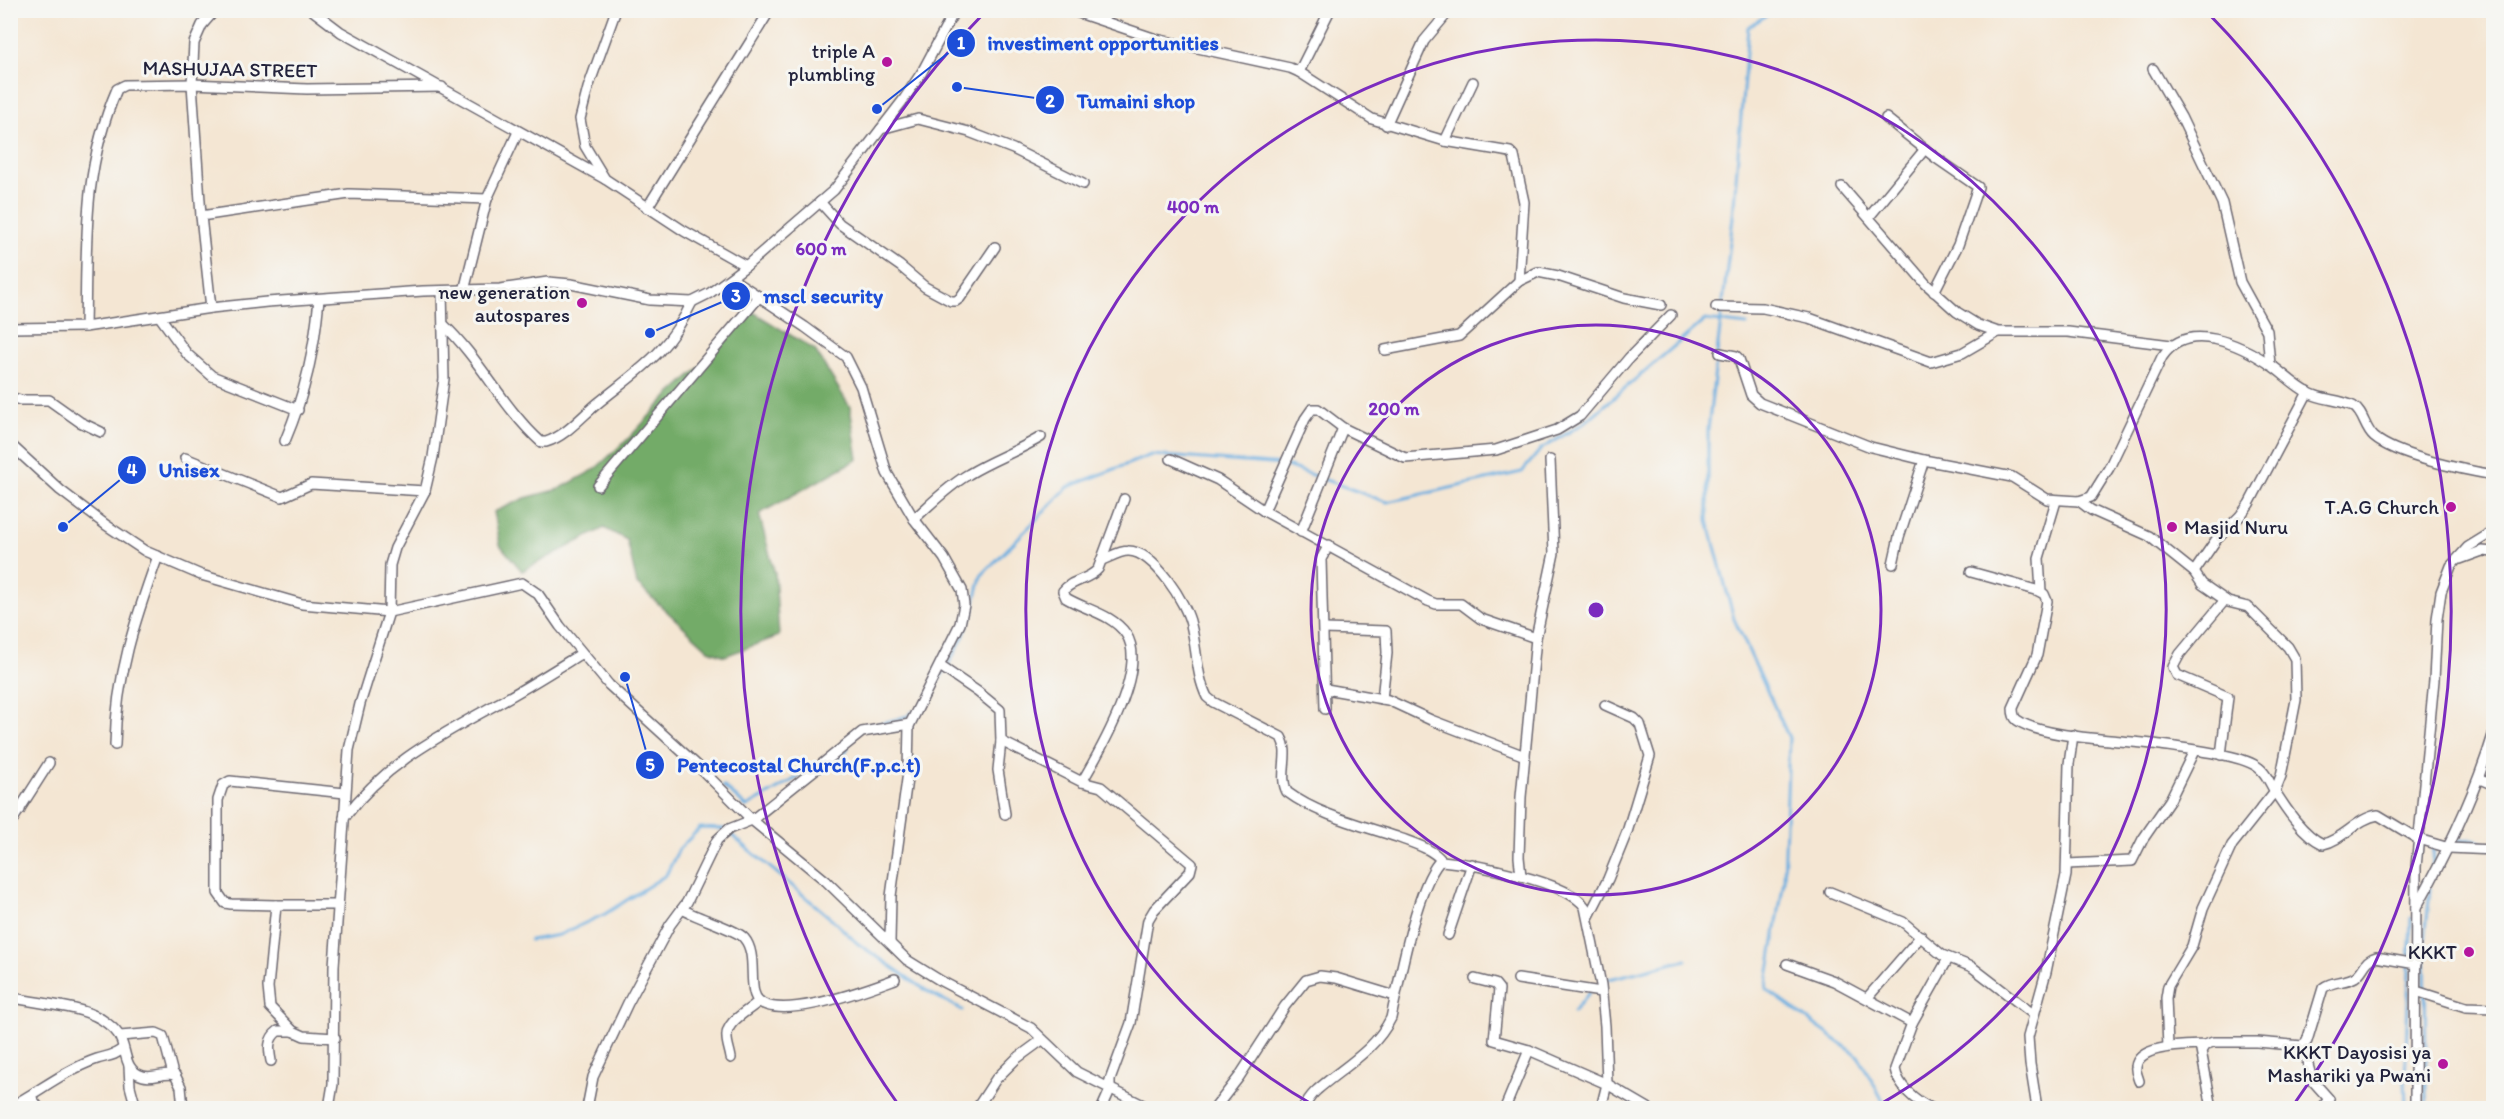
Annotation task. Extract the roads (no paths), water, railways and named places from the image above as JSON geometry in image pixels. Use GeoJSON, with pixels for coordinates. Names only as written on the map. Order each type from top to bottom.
{"type":"FeatureCollection","features":[{"type":"Feature","properties":{"kind":"street"},"geometry":{"type":"LineString","coordinates":[[211,308],[201,216],[192,84],[194,43],[202,26],[215,10]]}},
{"type":"Feature","properties":{"kind":"street"},"geometry":{"type":"LineString","coordinates":[[312,10],[341,32],[605,179],[647,208],[746,266]]}},
{"type":"Feature","properties":{"kind":"street"},"geometry":{"type":"LineString","coordinates":[[605,179],[585,146],[580,119],[588,88],[616,10]]}},
{"type":"Feature","properties":{"kind":"street"},"geometry":{"type":"LineString","coordinates":[[647,208],[771,10]]}},
{"type":"Feature","properties":{"kind":"street"},"geometry":{"type":"LineString","coordinates":[[10,328],[85,327],[211,308],[464,291],[548,282],[571,284],[650,300],[692,302],[710,293],[746,266],[842,180],[922,72],[955,10]]}},
{"type":"Feature","properties":{"kind":"street"},"geometry":{"type":"LineString","coordinates":[[1070,10],[1156,39],[1299,72],[1372,119],[1386,125],[1445,141],[1503,150],[1514,156],[1524,202],[1519,281]]}},
{"type":"Feature","properties":{"kind":"street"},"geometry":{"type":"LineString","coordinates":[[1299,72],[1330,10]]}},
{"type":"Feature","properties":{"kind":"street"},"geometry":{"type":"LineString","coordinates":[[1386,125],[1424,41],[1450,10]]}},
{"type":"Feature","properties":{"kind":"street"},"geometry":{"type":"LineString","coordinates":[[2153,69],[2181,117],[2222,203],[2240,282],[2267,331],[2270,364]]}},
{"type":"Feature","properties":{"kind":"street"},"geometry":{"type":"LineString","coordinates":[[1445,141],[1473,82]]}},
{"type":"Feature","properties":{"kind":"street","name":"MASHUJAA STREET"},"geometry":{"type":"LineString","coordinates":[[85,327],[87,213],[90,184],[104,127],[117,89],[124,85],[192,84],[307,89],[442,87]]}},
{"type":"Feature","properties":{"kind":"street"},"geometry":{"type":"LineString","coordinates":[[1886,118],[1978,188],[1958,245],[1934,292]]}},
{"type":"Feature","properties":{"kind":"street"},"geometry":{"type":"LineString","coordinates":[[881,129],[915,120],[969,132],[1013,149],[1083,184]]}},
{"type":"Feature","properties":{"kind":"street"},"geometry":{"type":"LineString","coordinates":[[464,291],[487,199],[518,132]]}},
{"type":"Feature","properties":{"kind":"street"},"geometry":{"type":"LineString","coordinates":[[1869,217],[1925,149]]}},
{"type":"Feature","properties":{"kind":"street"},"geometry":{"type":"LineString","coordinates":[[1842,187],[1934,292],[1971,322],[1998,332],[2068,332],[2171,345],[2191,338],[2222,342],[2270,364],[2308,392],[2353,406],[2358,410],[2364,424],[2374,437],[2399,450],[2463,469],[2493,475]]}},
{"type":"Feature","properties":{"kind":"street"},"geometry":{"type":"LineString","coordinates":[[201,216],[348,194],[487,199]]}},
{"type":"Feature","properties":{"kind":"street"},"geometry":{"type":"LineString","coordinates":[[820,202],[840,224],[900,266],[925,287],[953,302],[960,298],[995,248]]}},
{"type":"Feature","properties":{"kind":"street"},"geometry":{"type":"LineString","coordinates":[[1384,350],[1459,336],[1529,274],[1547,273],[1623,298],[1661,305]]}},
{"type":"Feature","properties":{"kind":"street"},"geometry":{"type":"LineString","coordinates":[[587,1108],[593,1077],[628,1003],[670,925],[682,909],[717,840],[729,830],[752,820],[862,732],[909,725],[914,720],[960,624],[964,599],[958,582],[944,558],[914,519],[887,473],[861,387],[846,357],[806,327],[731,278]]}},
{"type":"Feature","properties":{"kind":"street"},"geometry":{"type":"LineString","coordinates":[[329,1108],[333,1084],[335,1038],[334,966],[349,750],[354,724],[389,612],[390,565],[394,548],[425,491],[433,457],[442,402],[444,325],[442,291]]}},
{"type":"Feature","properties":{"kind":"street"},"geometry":{"type":"LineString","coordinates":[[598,486],[759,297]]}},
{"type":"Feature","properties":{"kind":"street"},"geometry":{"type":"LineString","coordinates":[[285,441],[298,410],[314,354],[320,299]]}},
{"type":"Feature","properties":{"kind":"street"},"geometry":{"type":"LineString","coordinates":[[444,325],[474,356],[519,418],[535,436],[546,442],[572,425],[655,357],[677,330],[692,302]]}},
{"type":"Feature","properties":{"kind":"street"},"geometry":{"type":"LineString","coordinates":[[1716,307],[1763,308],[1809,318],[1931,362],[1962,353],[1998,332]]}},
{"type":"Feature","properties":{"kind":"street"},"geometry":{"type":"LineString","coordinates":[[1264,511],[1310,410],[1318,409],[1343,428],[1397,456],[1411,459],[1496,450],[1557,430],[1580,416],[1629,358],[1671,315]]}},
{"type":"Feature","properties":{"kind":"street"},"geometry":{"type":"LineString","coordinates":[[160,317],[188,354],[212,376],[298,410]]}},
{"type":"Feature","properties":{"kind":"street"},"geometry":{"type":"LineString","coordinates":[[1720,353],[1736,356],[1739,359],[1751,395],[1760,403],[1855,442],[1924,460],[2012,477],[2047,499],[2079,501],[2091,497],[2109,468],[2154,372],[2171,345]]}},
{"type":"Feature","properties":{"kind":"street"},"geometry":{"type":"LineString","coordinates":[[2194,572],[2216,540],[2249,504],[2308,392]]}},
{"type":"Feature","properties":{"kind":"street"},"geometry":{"type":"LineString","coordinates":[[10,397],[20,400],[49,400],[80,422],[101,432]]}},
{"type":"Feature","properties":{"kind":"street"},"geometry":{"type":"LineString","coordinates":[[1301,532],[1343,428]]}},
{"type":"Feature","properties":{"kind":"street"},"geometry":{"type":"LineString","coordinates":[[914,519],[964,477],[1020,450],[1041,437]]}},
{"type":"Feature","properties":{"kind":"street"},"geometry":{"type":"LineString","coordinates":[[10,444],[87,511],[132,543],[201,575],[302,604],[389,612],[522,583],[538,594],[560,626],[609,685],[699,767],[752,820],[826,881],[907,960],[941,981],[1031,1028],[1077,1072],[1149,1108]]}},
{"type":"Feature","properties":{"kind":"street"},"geometry":{"type":"LineString","coordinates":[[185,458],[282,497],[311,484],[425,491]]}},
{"type":"Feature","properties":{"kind":"street"},"geometry":{"type":"LineString","coordinates":[[1172,459],[1218,480],[1264,511],[1436,604],[1461,604],[1481,619],[1536,638]]}},
{"type":"Feature","properties":{"kind":"street"},"geometry":{"type":"LineString","coordinates":[[1521,876],[1519,839],[1536,638],[1553,562],[1550,460]]}},
{"type":"Feature","properties":{"kind":"street"},"geometry":{"type":"LineString","coordinates":[[1893,564],[1899,537],[1924,460]]}},
{"type":"Feature","properties":{"kind":"street"},"geometry":{"type":"LineString","coordinates":[[1082,782],[1123,700],[1131,663],[1129,642],[1126,634],[1103,615],[1071,601],[1064,595],[1066,587],[1095,573],[1124,499]]}},
{"type":"Feature","properties":{"kind":"street"},"geometry":{"type":"LineString","coordinates":[[2056,501],[2039,558],[2041,592],[2047,603],[2037,655],[2013,708],[2013,715],[2017,720],[2034,727],[2073,735],[2221,755],[2247,761],[2259,768],[2312,837],[2324,844],[2331,842],[2365,819],[2378,815],[2418,839],[2449,848],[2493,850]]}},
{"type":"Feature","properties":{"kind":"street"},"geometry":{"type":"LineString","coordinates":[[2079,501],[2091,510],[2149,536],[2194,572],[2200,582],[2225,600],[2251,610],[2288,647],[2295,659],[2296,700],[2281,776],[2275,791],[2232,845],[2203,908],[2192,946],[2168,986],[2166,998],[2168,1047]]}},
{"type":"Feature","properties":{"kind":"street"},"geometry":{"type":"LineString","coordinates":[[2415,1108],[2418,839],[2434,680],[2437,620],[2444,580],[2455,561],[2474,542],[2493,531]]}},
{"type":"Feature","properties":{"kind":"street"},"geometry":{"type":"LineString","coordinates":[[1325,709],[1322,559],[1329,545]]}},
{"type":"Feature","properties":{"kind":"street"},"geometry":{"type":"LineString","coordinates":[[1102,560],[1124,551],[1133,551],[1156,566],[1165,577],[1189,617],[1207,697],[1281,737],[1284,744],[1284,783],[1287,792],[1335,815],[1417,845],[1438,856],[1442,861]]}},
{"type":"Feature","properties":{"kind":"street"},"geometry":{"type":"LineString","coordinates":[[2455,561],[2482,551],[2493,552]]}},
{"type":"Feature","properties":{"kind":"street"},"geometry":{"type":"LineString","coordinates":[[115,745],[115,717],[122,667],[133,626],[158,556]]}},
{"type":"Feature","properties":{"kind":"street"},"geometry":{"type":"LineString","coordinates":[[1971,572],[2041,592]]}},
{"type":"Feature","properties":{"kind":"street"},"geometry":{"type":"LineString","coordinates":[[2221,755],[2228,697],[2177,675],[2173,667],[2180,654],[2225,600]]}},
{"type":"Feature","properties":{"kind":"street"},"geometry":{"type":"LineString","coordinates":[[1324,629],[1386,631],[1387,653],[1382,699]]}},
{"type":"Feature","properties":{"kind":"street"},"geometry":{"type":"LineString","coordinates":[[344,818],[366,790],[412,752],[530,686],[582,653]]}},
{"type":"Feature","properties":{"kind":"street"},"geometry":{"type":"LineString","coordinates":[[940,666],[997,706],[1001,714],[998,770],[1005,814]]}},
{"type":"Feature","properties":{"kind":"street"},"geometry":{"type":"LineString","coordinates":[[1326,689],[1382,699],[1525,756]]}},
{"type":"Feature","properties":{"kind":"street"},"geometry":{"type":"LineString","coordinates":[[1588,918],[1608,879],[1627,832],[1650,756],[1640,724],[1634,718],[1605,705]]}},
{"type":"Feature","properties":{"kind":"street"},"geometry":{"type":"LineString","coordinates":[[890,942],[891,896],[908,772],[909,725]]}},
{"type":"Feature","properties":{"kind":"street"},"geometry":{"type":"LineString","coordinates":[[2416,908],[2449,848],[2480,779],[2493,732]]}},
{"type":"Feature","properties":{"kind":"street"},"geometry":{"type":"LineString","coordinates":[[2037,1108],[2028,1046],[2033,1014],[2055,931],[2067,864],[2068,796],[2073,735]]}},
{"type":"Feature","properties":{"kind":"street"},"geometry":{"type":"LineString","coordinates":[[1001,741],[1082,782],[1101,787],[1192,864],[1192,868],[1154,910],[1148,920],[1144,932],[1131,1023],[1102,1108]]}},
{"type":"Feature","properties":{"kind":"street"},"geometry":{"type":"LineString","coordinates":[[2067,864],[2132,861],[2143,839],[2170,800],[2194,751]]}},
{"type":"Feature","properties":{"kind":"street"},"geometry":{"type":"LineString","coordinates":[[10,824],[49,764]]}},
{"type":"Feature","properties":{"kind":"street"},"geometry":{"type":"LineString","coordinates":[[2480,779],[2493,785]]}},
{"type":"Feature","properties":{"kind":"street"},"geometry":{"type":"LineString","coordinates":[[338,905],[225,903],[218,893],[218,800],[222,785],[230,781],[345,793]]}},
{"type":"Feature","properties":{"kind":"street"},"geometry":{"type":"LineString","coordinates":[[10,799],[20,810]]}},
{"type":"Feature","properties":{"kind":"street"},"geometry":{"type":"LineString","coordinates":[[1303,1108],[1316,1091],[1378,1040],[1391,1018],[1409,939],[1433,870],[1442,861],[1472,864],[1521,876],[1577,899],[1585,907],[1605,1026],[1607,1084],[1601,1108]]}},
{"type":"Feature","properties":{"kind":"street"},"geometry":{"type":"LineString","coordinates":[[1448,935],[1472,864]]}},
{"type":"Feature","properties":{"kind":"street"},"geometry":{"type":"LineString","coordinates":[[1830,892],[1904,922],[1948,958],[1971,967],[2033,1014]]}},
{"type":"Feature","properties":{"kind":"street"},"geometry":{"type":"LineString","coordinates":[[276,904],[268,987],[270,1007],[293,1031],[304,1036],[335,1038]]}},
{"type":"Feature","properties":{"kind":"street"},"geometry":{"type":"LineString","coordinates":[[682,909],[705,921],[738,932],[745,938],[751,957],[754,992],[759,1000],[772,1006],[812,1005],[896,979]]}},
{"type":"Feature","properties":{"kind":"street"},"geometry":{"type":"LineString","coordinates":[[1868,998],[1921,936]]}},
{"type":"Feature","properties":{"kind":"street"},"geometry":{"type":"LineString","coordinates":[[1931,1108],[1918,1101],[1904,1087],[1896,1073],[1898,1057],[1912,1023],[1948,958]]}},
{"type":"Feature","properties":{"kind":"street"},"geometry":{"type":"LineString","coordinates":[[2303,1046],[2307,1041],[2323,988],[2329,983],[2355,976],[2370,958],[2416,964]]}},
{"type":"Feature","properties":{"kind":"street"},"geometry":{"type":"LineString","coordinates":[[1786,964],[1824,976],[1912,1023]]}},
{"type":"Feature","properties":{"kind":"street"},"geometry":{"type":"LineString","coordinates":[[1215,1108],[1239,1077],[1285,1006],[1306,980],[1320,976],[1336,978],[1395,996]]}},
{"type":"Feature","properties":{"kind":"street"},"geometry":{"type":"LineString","coordinates":[[1475,979],[1495,984],[1499,989],[1493,1040],[1529,1050],[1607,1084],[1647,1108]]}},
{"type":"Feature","properties":{"kind":"street"},"geometry":{"type":"LineString","coordinates":[[1518,980],[1601,992]]}},
{"type":"Feature","properties":{"kind":"street"},"geometry":{"type":"LineString","coordinates":[[2416,991],[2466,1007],[2493,1008]]}},
{"type":"Feature","properties":{"kind":"street"},"geometry":{"type":"LineString","coordinates":[[10,997],[92,1014],[111,1026],[120,1036],[129,1066],[130,1086],[136,1108]]}},
{"type":"Feature","properties":{"kind":"street"},"geometry":{"type":"LineString","coordinates":[[731,1058],[727,1038],[729,1028],[732,1022],[759,1000]]}},
{"type":"Feature","properties":{"kind":"street"},"geometry":{"type":"LineString","coordinates":[[271,1061],[269,1046],[272,1036],[278,1031],[293,1031]]}},
{"type":"Feature","properties":{"kind":"street"},"geometry":{"type":"LineString","coordinates":[[120,1036],[156,1033],[163,1036],[173,1074],[181,1087],[183,1108]]}},
{"type":"Feature","properties":{"kind":"street"},"geometry":{"type":"LineString","coordinates":[[977,1108],[996,1078],[1016,1059],[1042,1040]]}},
{"type":"Feature","properties":{"kind":"street"},"geometry":{"type":"LineString","coordinates":[[2139,1081],[2136,1068],[2140,1059],[2152,1050],[2205,1045],[2213,1042],[2258,1042],[2303,1046]]}},
{"type":"Feature","properties":{"kind":"street"},"geometry":{"type":"LineString","coordinates":[[2205,1045],[2201,1051],[2212,1108]]}},
{"type":"Feature","properties":{"kind":"street"},"geometry":{"type":"LineString","coordinates":[[2303,1046],[2312,1080],[2329,1099],[2322,1108]]}},
{"type":"Feature","properties":{"kind":"street"},"geometry":{"type":"LineString","coordinates":[[10,1107],[56,1078],[123,1048]]}},
{"type":"Feature","properties":{"kind":"street"},"geometry":{"type":"LineString","coordinates":[[1505,1108],[1529,1050]]}},
{"type":"Feature","properties":{"kind":"street"},"geometry":{"type":"LineString","coordinates":[[129,1066],[137,1074],[146,1077],[173,1074]]}},
{"type":"Feature","properties":{"kind":"street"},"geometry":{"type":"LineString","coordinates":[[30,1096],[39,1108]]}},
{"type":"Feature","properties":{"kind":"waterway"},"geometry":{"type":"LineString","coordinates":[[1775,10],[1748,27],[1733,217],[1708,430],[1708,520],[1734,619],[1789,738],[1784,880],[1766,989],[1858,1056],[1887,1108]]}},
{"type":"Feature","properties":{"kind":"waterway"},"geometry":{"type":"LineString","coordinates":[[929,694],[963,637],[972,614],[981,576],[1068,487],[1151,455],[1284,465],[1387,502],[1522,472],[1541,449],[1584,423],[1705,320],[1747,325]]}},
{"type":"Feature","properties":{"kind":"waterway"},"geometry":{"type":"LineString","coordinates":[[868,727],[908,716],[912,712]]}},
{"type":"Feature","properties":{"kind":"waterway"},"geometry":{"type":"LineString","coordinates":[[815,774],[819,774],[844,754],[848,747]]}},
{"type":"Feature","properties":{"kind":"waterway"},"geometry":{"type":"LineString","coordinates":[[723,786],[747,807],[800,776]]}},
{"type":"Feature","properties":{"kind":"waterway"},"geometry":{"type":"LineString","coordinates":[[530,940],[559,935],[605,914],[666,875],[679,849],[700,828],[724,829]]}},
{"type":"Feature","properties":{"kind":"waterway"},"geometry":{"type":"LineString","coordinates":[[729,833],[833,920],[857,943],[930,993],[962,1010]]}},
{"type":"Feature","properties":{"kind":"waterway"},"geometry":{"type":"LineString","coordinates":[[2452,841],[2473,839],[2492,847]]}},
{"type":"Feature","properties":{"kind":"waterway"},"geometry":{"type":"LineString","coordinates":[[2432,873],[2434,846]]}},
{"type":"Feature","properties":{"kind":"waterway"},"geometry":{"type":"LineString","coordinates":[[2426,1108],[2425,941],[2430,888]]}},
{"type":"Feature","properties":{"kind":"waterway"},"geometry":{"type":"LineString","coordinates":[[2406,1108],[2411,918]]}},
{"type":"Feature","properties":{"kind":"waterway"},"geometry":{"type":"LineString","coordinates":[[1602,984],[1605,980],[1686,960]]}},
{"type":"Feature","properties":{"kind":"waterway"},"geometry":{"type":"LineString","coordinates":[[1573,1012],[1590,992]]}},
{"type":"Feature","properties":{"kind":"place","name":"triple A plumbling"},"geometry":{"type":"Point","coordinates":[887,62]}},
{"type":"Feature","properties":{"kind":"place","name":"Tumaini shop"},"geometry":{"type":"Point","coordinates":[957,87]}},
{"type":"Feature","properties":{"kind":"place","name":"investiment opportunities"},"geometry":{"type":"Point","coordinates":[877,109]}},
{"type":"Feature","properties":{"kind":"place","name":"new generation autospares"},"geometry":{"type":"Point","coordinates":[582,303]}},
{"type":"Feature","properties":{"kind":"place","name":"mscl security"},"geometry":{"type":"Point","coordinates":[650,333]}},
{"type":"Feature","properties":{"kind":"place","name":"T.A.G Church"},"geometry":{"type":"Point","coordinates":[2451,507]}},
{"type":"Feature","properties":{"kind":"place","name":"Unisex"},"geometry":{"type":"Point","coordinates":[63,527]}},
{"type":"Feature","properties":{"kind":"place","name":"Masjid Nuru"},"geometry":{"type":"Point","coordinates":[2172,527]}},
{"type":"Feature","properties":{"kind":"place","name":"Pentecostal Church(F.p.c.t)"},"geometry":{"type":"Point","coordinates":[625,677]}},
{"type":"Feature","properties":{"kind":"place","name":"KKKT"},"geometry":{"type":"Point","coordinates":[2469,952]}},
{"type":"Feature","properties":{"kind":"place","name":"KKKT Dayosisi ya Mashariki ya Pwani"},"geometry":{"type":"Point","coordinates":[2443,1064]}}]}
